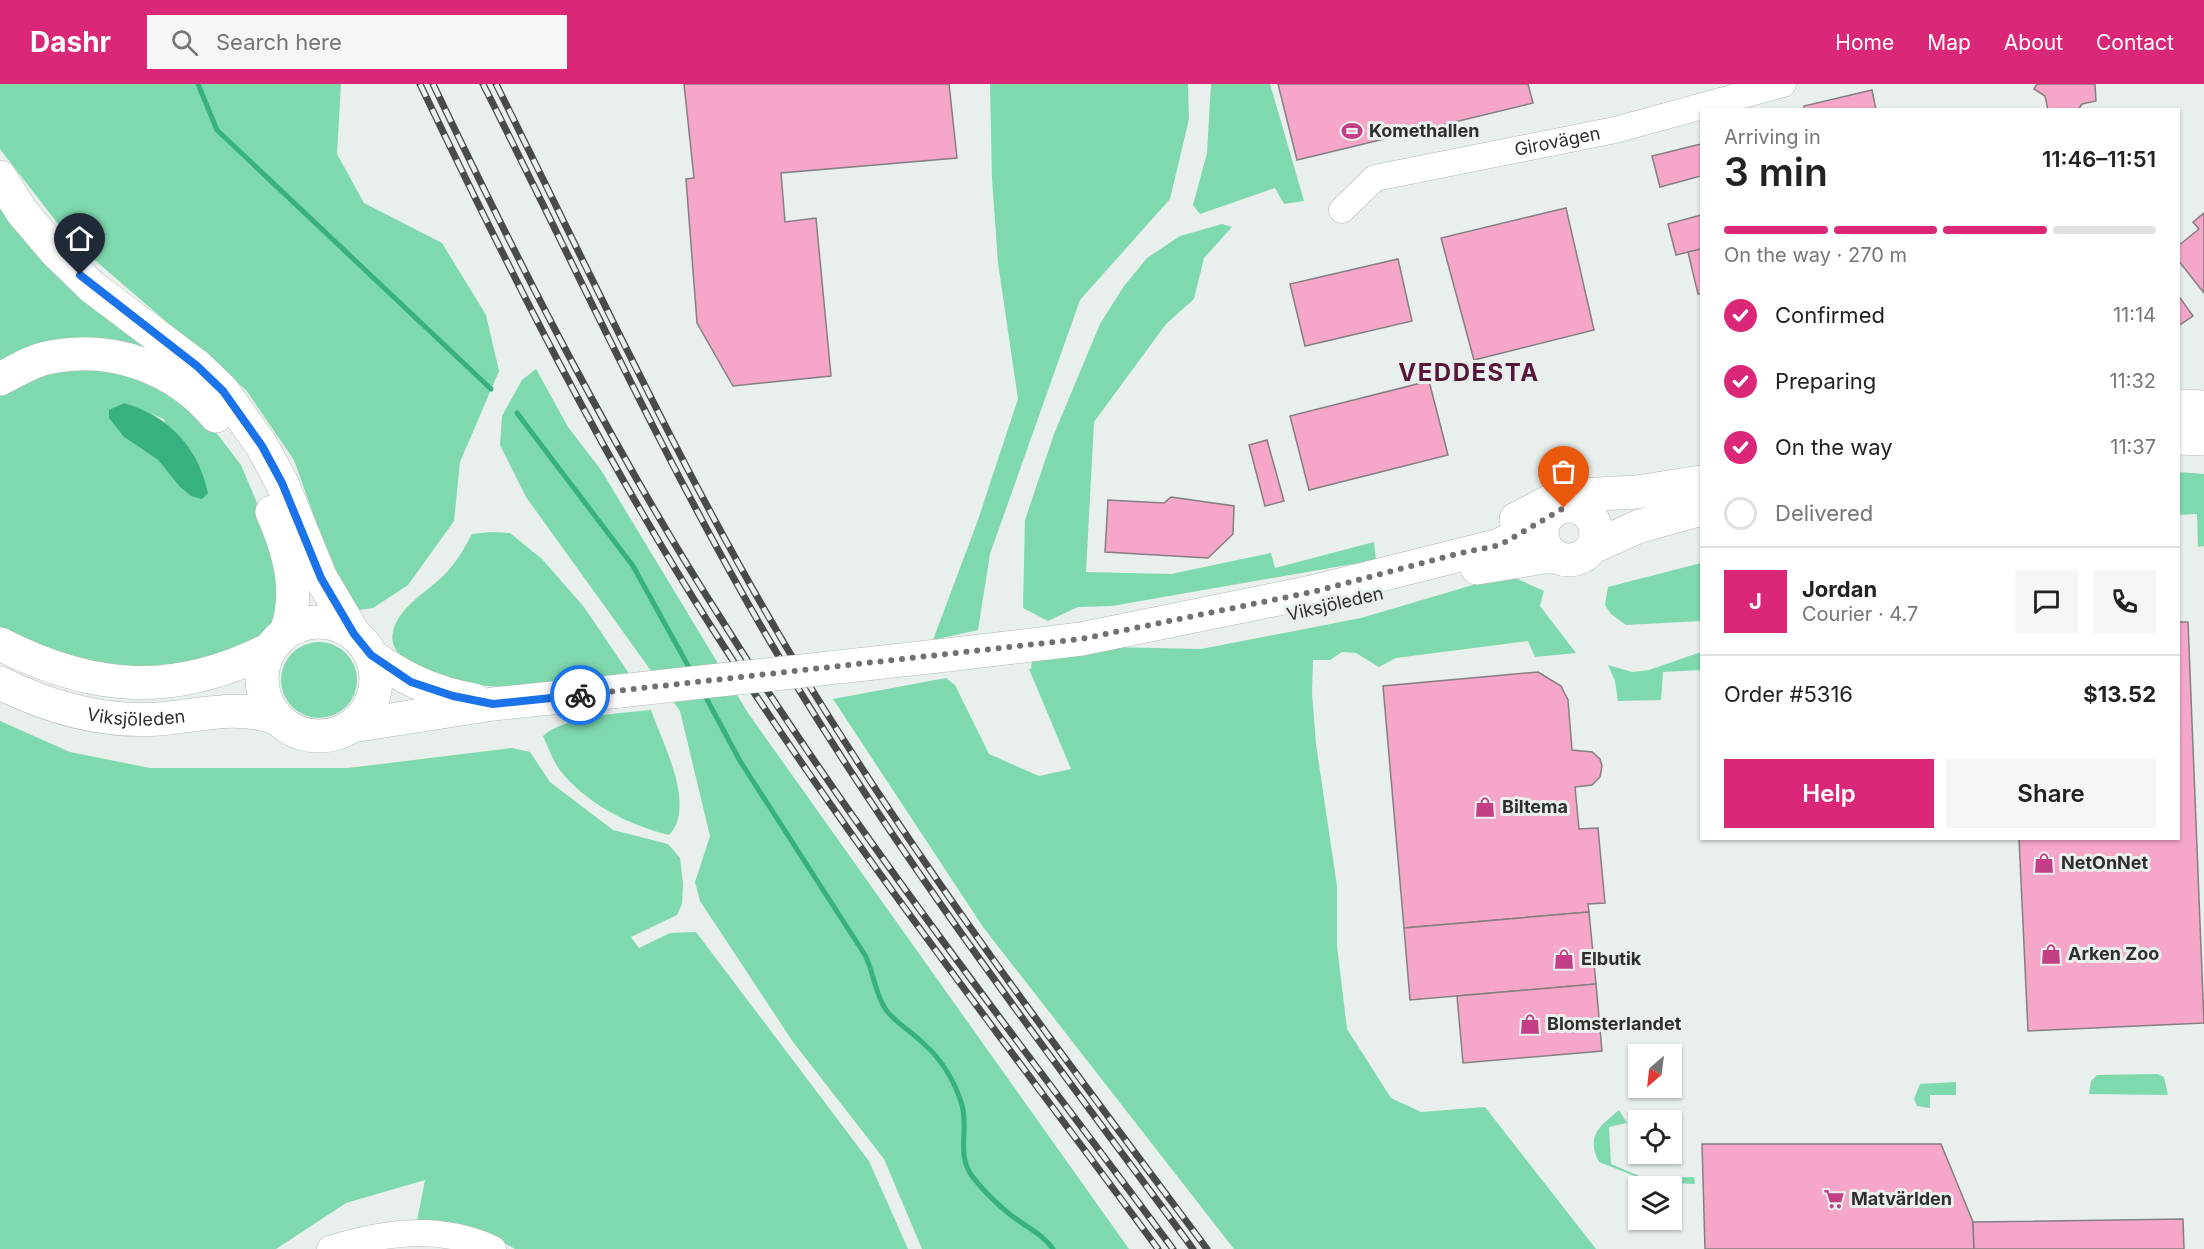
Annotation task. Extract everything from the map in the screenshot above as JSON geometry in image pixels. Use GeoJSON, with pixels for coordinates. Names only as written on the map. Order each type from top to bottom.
{"type":"FeatureCollection","features":[{"type":"Feature","properties":{"kind":"main road"},"geometry":{"type":"LineString","coordinates":[[0,177],[36,228],[92,287],[197,366],[223,391],[262,446],[282,483],[321,578],[363,644],[376,674],[374,694],[366,712],[352,726],[330,735],[318,736],[297,732],[276,718],[267,702],[262,685],[263,666],[278,641],[294,603],[294,587],[279,528],[257,478],[237,444],[203,400],[162,372],[134,360],[103,354],[49,357],[0,379]]}},
{"type":"Feature","properties":{"kind":"main road"},"geometry":{"type":"LineString","coordinates":[[2180,406],[2204,406]]}},
{"type":"Feature","properties":{"kind":"main road"},"geometry":{"type":"LineString","coordinates":[[2180,438],[2204,439]]}},
{"type":"Feature","properties":{"kind":"main road","name":"Viksjöleden"},"geometry":{"type":"LineString","coordinates":[[1461,553],[1530,509],[1560,496],[1637,492],[1700,482]]}},
{"type":"Feature","properties":{"kind":"main road"},"geometry":{"type":"LineString","coordinates":[[1700,494],[1640,508],[1564,508],[1545,519],[1540,537],[1544,550],[1551,556],[1563,560],[1574,558],[1640,526],[1700,509]]}},
{"type":"Feature","properties":{"kind":"main road"},"geometry":{"type":"LineString","coordinates":[[1581,509],[1592,516],[1597,527],[1597,540],[1593,547]]}},
{"type":"Feature","properties":{"kind":"main road","name":"Viksjöleden"},"geometry":{"type":"LineString","coordinates":[[352,726],[493,704],[1081,639],[1312,592],[1500,545],[1545,519]]}},
{"type":"Feature","properties":{"kind":"main road","name":"Viksjöleden"},"geometry":{"type":"LineString","coordinates":[[1081,639],[1123,639],[1223,627],[1334,606],[1476,568],[1551,556]]}},
{"type":"Feature","properties":{"kind":"main road"},"geometry":{"type":"LineString","coordinates":[[278,641],[315,622],[336,624],[363,644]]}},
{"type":"Feature","properties":{"kind":"main road","name":"Viksjöleden"},"geometry":{"type":"LineString","coordinates":[[0,644],[54,668],[91,679],[164,682],[197,678],[235,667],[278,641]]}},
{"type":"Feature","properties":{"kind":"main road","name":"Viksjöleden"},"geometry":{"type":"LineString","coordinates":[[363,644],[411,682],[432,690],[493,704]]}},
{"type":"Feature","properties":{"kind":"main road","name":"Viksjöleden"},"geometry":{"type":"LineString","coordinates":[[0,683],[57,707],[98,717],[159,719],[235,710],[258,711],[276,718]]}},
{"type":"Feature","properties":{"kind":"street","name":"Girovägen"},"geometry":{"type":"LineString","coordinates":[[1342,210],[1375,178],[1616,130],[1783,84]]}},
{"type":"Feature","properties":{"kind":"street"},"geometry":{"type":"LineString","coordinates":[[330,1249],[369,1236],[405,1233],[438,1233],[477,1242],[493,1249]]}},
{"type":"Feature","properties":{"kind":"shaded area"},"geometry":{"type":"Polygon","coordinates":[[[0,84],[341,84],[337,154],[364,203],[442,243],[486,315],[499,371],[460,462],[454,521],[408,585],[373,608],[358,610],[336,578],[294,460],[246,390],[69,238],[0,149],[0,84]]]}},
{"type":"Feature","properties":{"kind":"shaded area"},"geometry":{"type":"Polygon","coordinates":[[[990,84],[1188,84],[1189,119],[1170,199],[1080,300],[990,554],[978,630],[933,640],[978,520],[1018,399],[998,263],[992,179],[990,84]]]}},
{"type":"Feature","properties":{"kind":"shaded area"},"geometry":{"type":"Polygon","coordinates":[[[1211,84],[1270,84],[1304,201],[1284,204],[1275,188],[1200,214],[1193,205],[1207,153],[1211,84]]]}},
{"type":"Feature","properties":{"kind":"shaded area"},"geometry":{"type":"Polygon","coordinates":[[[0,195],[187,371],[0,366],[0,195]]]}},
{"type":"Feature","properties":{"kind":"shaded area"},"geometry":{"type":"Polygon","coordinates":[[[1222,224],[1232,227],[1204,258],[1194,299],[1166,324],[1094,422],[1086,572],[1171,574],[1271,553],[1275,568],[1374,542],[1376,560],[1112,606],[1078,607],[1048,621],[1023,608],[1025,520],[1054,434],[1100,324],[1124,286],[1147,258],[1180,236],[1222,224]]]}},
{"type":"Feature","properties":{"kind":"shaded area"},"geometry":{"type":"Polygon","coordinates":[[[93,363],[192,401],[241,465],[265,522],[282,575],[278,619],[256,645],[152,672],[83,666],[0,633],[0,393],[48,369],[93,363]],[[124,403],[110,410],[124,437],[158,460],[179,486],[164,419],[124,403]]]}},
{"type":"Feature","properties":{"kind":"shaded area"},"geometry":{"type":"Polygon","coordinates":[[[536,369],[568,427],[601,470],[748,713],[1129,1249],[922,1249],[884,1159],[793,1042],[700,901],[695,882],[710,836],[680,711],[526,497],[500,445],[502,416],[522,380],[536,369]]]}},
{"type":"Feature","properties":{"kind":"shaded area"},"geometry":{"type":"Polygon","coordinates":[[[124,403],[155,416],[168,425],[189,448],[197,461],[208,493],[202,499],[191,496],[179,486],[158,460],[124,437],[109,418],[109,410],[124,403]]]}},
{"type":"Feature","properties":{"kind":"shaded area"},"geometry":{"type":"Polygon","coordinates":[[[2180,472],[2204,474],[2204,546],[2198,547],[2197,514],[2180,515],[2180,472]]]}},
{"type":"Feature","properties":{"kind":"shaded area"},"geometry":{"type":"Polygon","coordinates":[[[510,533],[542,559],[584,607],[630,675],[548,686],[491,686],[464,683],[438,676],[413,664],[399,654],[392,640],[394,628],[403,613],[448,570],[460,556],[472,534],[510,533]]]}},
{"type":"Feature","properties":{"kind":"shaded area"},"geometry":{"type":"Polygon","coordinates":[[[1700,563],[1700,621],[1626,625],[1611,614],[1605,605],[1608,587],[1700,563]]]}},
{"type":"Feature","properties":{"kind":"shaded area"},"geometry":{"type":"Polygon","coordinates":[[[1500,577],[1513,577],[1544,591],[1540,606],[1576,653],[1535,657],[1528,641],[1396,658],[1379,667],[1356,653],[1342,652],[1330,660],[1313,660],[1312,693],[1316,744],[1337,886],[1337,946],[1347,1029],[1391,1098],[1421,1112],[1485,1107],[1596,1249],[1234,1249],[983,927],[833,699],[946,678],[955,685],[989,754],[1039,776],[1071,769],[1029,669],[1031,669],[1033,652],[1108,647],[1201,649],[1361,618],[1500,577]]]}},
{"type":"Feature","properties":{"kind":"shaded area"},"geometry":{"type":"Polygon","coordinates":[[[319,642],[333,645],[346,653],[354,666],[357,680],[354,694],[346,707],[333,715],[319,718],[305,715],[292,707],[284,694],[281,680],[284,666],[292,653],[305,645],[319,642]]]}},
{"type":"Feature","properties":{"kind":"shaded area"},"geometry":{"type":"Polygon","coordinates":[[[1700,652],[1700,670],[1663,672],[1661,700],[1618,701],[1615,681],[1608,665],[1632,672],[1649,670],[1700,652]]]}},
{"type":"Feature","properties":{"kind":"shaded area"},"geometry":{"type":"Polygon","coordinates":[[[651,710],[669,756],[679,791],[680,808],[677,823],[669,835],[623,819],[581,792],[559,769],[543,736],[552,729],[579,720],[651,710]]]}},
{"type":"Feature","properties":{"kind":"shaded area"},"geometry":{"type":"Polygon","coordinates":[[[0,721],[70,752],[150,768],[348,768],[512,748],[530,752],[550,782],[613,830],[668,844],[680,858],[683,884],[682,904],[677,915],[631,937],[639,948],[670,933],[696,932],[869,1161],[908,1249],[515,1249],[490,1235],[417,1221],[425,1180],[346,1203],[276,1249],[0,1249],[0,721]]]}},
{"type":"Feature","properties":{"kind":"shaded area"},"geometry":{"type":"Polygon","coordinates":[[[2157,1074],[2164,1077],[2168,1095],[2089,1094],[2091,1081],[2097,1075],[2157,1074]]]}},
{"type":"Feature","properties":{"kind":"shaded area"},"geometry":{"type":"Polygon","coordinates":[[[1956,1082],[1956,1095],[1930,1095],[1930,1108],[1917,1106],[1914,1099],[1920,1084],[1956,1082]]]}},
{"type":"Feature","properties":{"kind":"shaded area"},"geometry":{"type":"Polygon","coordinates":[[[1619,1110],[1627,1123],[1609,1127],[1611,1164],[1639,1176],[1599,1162],[1595,1153],[1594,1139],[1600,1127],[1619,1110]]]}},
{"type":"Feature","properties":{"kind":"shaded area"},"geometry":{"type":"Polygon","coordinates":[[[1682,1177],[1694,1177],[1695,1184],[1682,1183],[1682,1177]]]}},
{"type":"Feature","properties":{"kind":"building"},"geometry":{"type":"Polygon","coordinates":[[[684,84],[949,84],[957,158],[781,173],[785,222],[816,218],[831,376],[733,386],[697,323],[686,179],[694,178],[684,84]]]}},
{"type":"Feature","properties":{"kind":"building","name":"Komethallen"},"geometry":{"type":"Polygon","coordinates":[[[1278,84],[1528,84],[1533,103],[1297,160],[1278,84]]]}},
{"type":"Feature","properties":{"kind":"building"},"geometry":{"type":"Polygon","coordinates":[[[2037,84],[2095,84],[2096,101],[2082,104],[2079,108],[2048,108],[2045,96],[2034,89],[2037,84]]]}},
{"type":"Feature","properties":{"kind":"building"},"geometry":{"type":"Polygon","coordinates":[[[1872,90],[1876,108],[1804,108],[1804,106],[1872,90]]]}},
{"type":"Feature","properties":{"kind":"building"},"geometry":{"type":"Polygon","coordinates":[[[1700,144],[1700,176],[1660,187],[1652,156],[1700,144]]]}},
{"type":"Feature","properties":{"kind":"building"},"geometry":{"type":"Polygon","coordinates":[[[1566,208],[1594,330],[1474,360],[1441,238],[1566,208]]]}},
{"type":"Feature","properties":{"kind":"building"},"geometry":{"type":"Polygon","coordinates":[[[2204,213],[2204,293],[2180,263],[2180,244],[2199,229],[2193,222],[2204,213]]]}},
{"type":"Feature","properties":{"kind":"building"},"geometry":{"type":"Polygon","coordinates":[[[1700,215],[1700,249],[1676,255],[1668,224],[1700,215]]]}},
{"type":"Feature","properties":{"kind":"building"},"geometry":{"type":"Polygon","coordinates":[[[1700,249],[1700,294],[1698,294],[1688,252],[1700,249]]]}},
{"type":"Feature","properties":{"kind":"building"},"geometry":{"type":"Polygon","coordinates":[[[1398,259],[1412,321],[1305,346],[1290,284],[1398,259]]]}},
{"type":"Feature","properties":{"kind":"building"},"geometry":{"type":"Polygon","coordinates":[[[2180,298],[2193,316],[2180,325],[2180,298]]]}},
{"type":"Feature","properties":{"kind":"building"},"geometry":{"type":"Polygon","coordinates":[[[1429,381],[1448,455],[1309,490],[1290,416],[1429,381]]]}},
{"type":"Feature","properties":{"kind":"building"},"geometry":{"type":"Polygon","coordinates":[[[1267,440],[1284,501],[1265,506],[1249,445],[1267,440]]]}},
{"type":"Feature","properties":{"kind":"building"},"geometry":{"type":"Polygon","coordinates":[[[1171,497],[1234,506],[1233,534],[1208,558],[1105,552],[1108,500],[1164,503],[1171,497]]]}},
{"type":"Feature","properties":{"kind":"building"},"geometry":{"type":"Polygon","coordinates":[[[2180,622],[2188,622],[2204,1023],[2028,1031],[2019,840],[2180,840],[2180,622]]]}},
{"type":"Feature","properties":{"kind":"building","name":"Biltema"},"geometry":{"type":"Polygon","coordinates":[[[1538,672],[1561,686],[1568,700],[1572,750],[1592,752],[1600,759],[1602,766],[1600,777],[1592,785],[1575,787],[1579,829],[1598,828],[1605,903],[1588,904],[1589,912],[1404,928],[1383,686],[1538,672]]]}},
{"type":"Feature","properties":{"kind":"building"},"geometry":{"type":"Polygon","coordinates":[[[1589,912],[1596,984],[1410,1000],[1404,928],[1589,912]]]}},
{"type":"Feature","properties":{"kind":"building","name":"Blomsterlandet"},"geometry":{"type":"Polygon","coordinates":[[[1596,984],[1602,1051],[1463,1063],[1457,996],[1596,984]]]}},
{"type":"Feature","properties":{"kind":"building","name":"Matvärlden"},"geometry":{"type":"Polygon","coordinates":[[[1702,1144],[1941,1144],[1973,1222],[1974,1249],[1705,1249],[1702,1144]]]}},
{"type":"Feature","properties":{"kind":"building"},"geometry":{"type":"Polygon","coordinates":[[[2183,1219],[2184,1249],[1974,1249],[1973,1222],[2183,1219]]]}},
{"type":"Feature","properties":{"kind":"waterway"},"geometry":{"type":"LineString","coordinates":[[198,84],[217,130],[491,389]]}},
{"type":"Feature","properties":{"kind":"waterway"},"geometry":{"type":"LineString","coordinates":[[517,413],[633,566],[691,671]]}},
{"type":"Feature","properties":{"kind":"waterway"},"geometry":{"type":"LineString","coordinates":[[703,692],[740,761],[865,955],[879,997],[886,1010],[931,1050],[952,1080],[964,1114],[965,1159],[972,1176],[1002,1208],[1032,1229],[1053,1249]]}},
{"type":"Feature","properties":{"kind":"railway"},"geometry":{"type":"LineString","coordinates":[[420,84],[522,292],[594,428],[632,496],[712,628],[764,708],[874,865],[1158,1249]]}},
{"type":"Feature","properties":{"kind":"railway"},"geometry":{"type":"LineString","coordinates":[[433,84],[534,290],[606,425],[723,622],[775,703],[885,862],[1173,1249]]}},
{"type":"Feature","properties":{"kind":"railway"},"geometry":{"type":"LineString","coordinates":[[483,84],[688,494],[724,562],[811,709],[915,867],[969,944],[1193,1249]]}},
{"type":"Feature","properties":{"kind":"railway"},"geometry":{"type":"LineString","coordinates":[[496,84],[614,325],[696,485],[738,563],[829,717],[873,786],[965,920],[1207,1249]]}},
{"type":"Feature","properties":{"kind":"way so far"},"geometry":{"type":"LineString","coordinates":[[580,695],[1081,639],[1312,592],[1461,553],[1482,551],[1500,545],[1564,508]]}},
{"type":"Feature","properties":{"kind":"place","name":"Komethallen"},"geometry":{"type":"Point","coordinates":[1352,131]}},
{"type":"Feature","properties":{"kind":"place","name":"Biltema"},"geometry":{"type":"Point","coordinates":[1485,807]}},
{"type":"Feature","properties":{"kind":"place","name":"NetOnNet"},"geometry":{"type":"Point","coordinates":[2044,863]}},
{"type":"Feature","properties":{"kind":"place","name":"Arken Zoo"},"geometry":{"type":"Point","coordinates":[2051,954]}},
{"type":"Feature","properties":{"kind":"place","name":"Elbutik"},"geometry":{"type":"Point","coordinates":[1564,959]}},
{"type":"Feature","properties":{"kind":"place","name":"Blomsterlandet"},"geometry":{"type":"Point","coordinates":[1530,1024]}},
{"type":"Feature","properties":{"kind":"place","name":"Matvärlden"},"geometry":{"type":"Point","coordinates":[1834,1199]}},
{"type":"Feature","properties":{"kind":"district","name":"VEDDESTA"},"geometry":{"type":"Point","coordinates":[1469,373]}},
{"type":"Feature","properties":{"kind":"route"},"geometry":{"type":"LineString","coordinates":[[80,275],[92,287],[197,366],[223,391],[262,446],[299,521],[321,578],[354,634],[371,655],[411,682],[453,696],[493,704],[580,695]]}}]}
